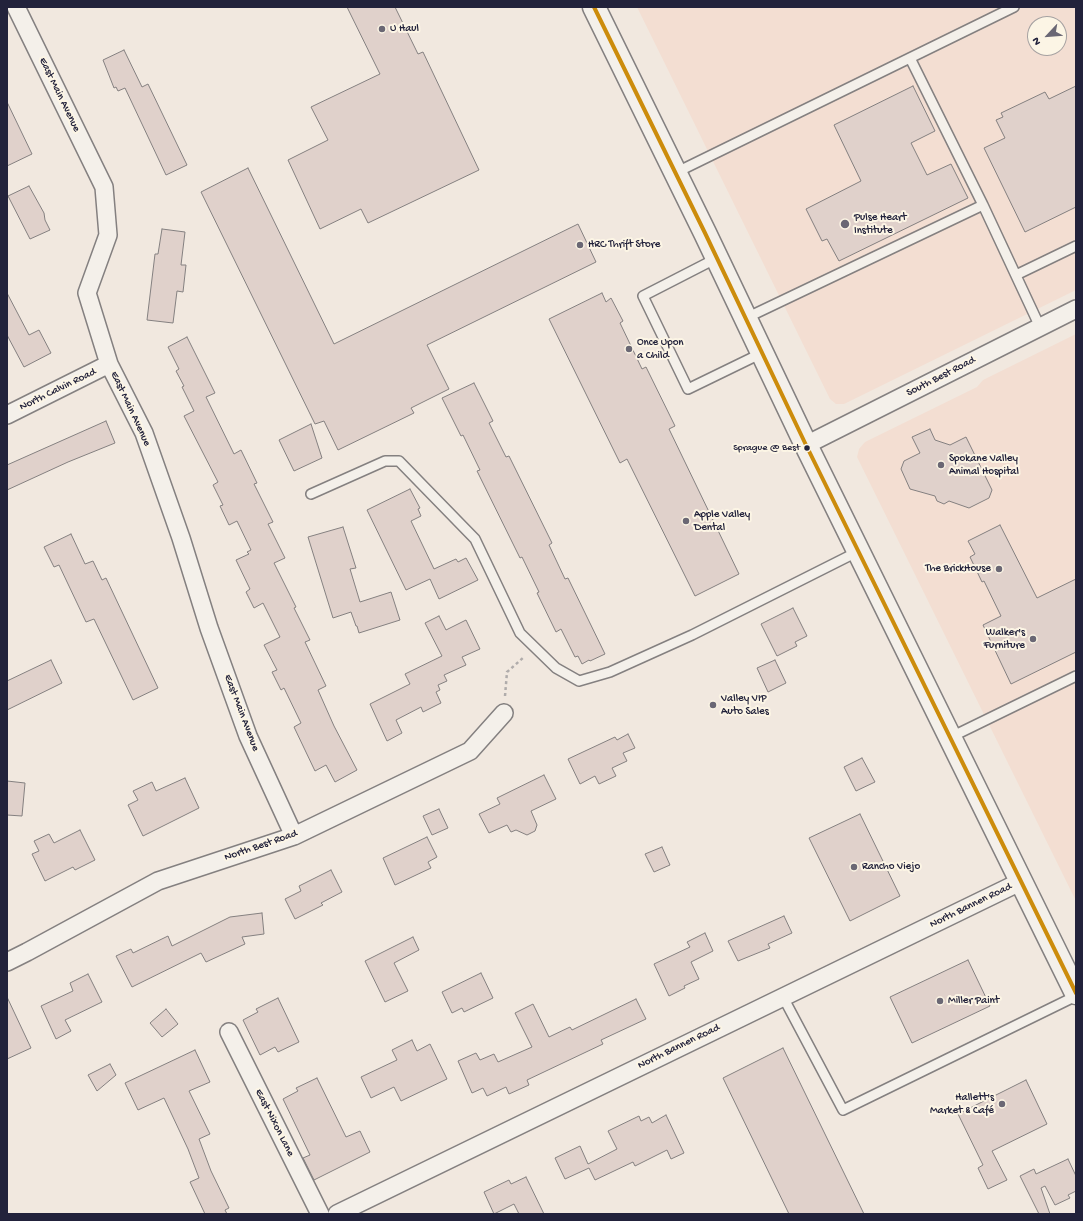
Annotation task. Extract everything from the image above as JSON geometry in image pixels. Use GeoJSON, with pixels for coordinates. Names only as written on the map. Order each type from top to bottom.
{"type":"FeatureCollection","features":[{"type":"Feature","properties":{"kind":"main road"},"geometry":{"type":"LineString","coordinates":[[594,7],[746,318],[806,445],[1022,881],[1076,995]]}},
{"type":"Feature","properties":{"kind":"street","name":"East Main Avenue"},"geometry":{"type":"LineString","coordinates":[[16,7],[104,187],[108,235],[87,293],[109,364],[144,433],[181,538],[209,628],[248,736],[294,836]]}},
{"type":"Feature","properties":{"kind":"street","name":"South Best Road"},"geometry":{"type":"LineString","coordinates":[[806,445],[1076,309]]}},
{"type":"Feature","properties":{"kind":"street","name":"North Calvin Road"},"geometry":{"type":"LineString","coordinates":[[7,415],[109,364]]}},
{"type":"Feature","properties":{"kind":"street","name":"North Best Road"},"geometry":{"type":"LineString","coordinates":[[7,962],[158,881],[294,836],[470,751],[504,713]]}},
{"type":"Feature","properties":{"kind":"street","name":"North Bannen Road"},"geometry":{"type":"LineString","coordinates":[[337,1214],[1022,881]]}},
{"type":"Feature","properties":{"kind":"street","name":"East Nixon Lane"},"geometry":{"type":"LineString","coordinates":[[229,1032],[320,1214]]}},
{"type":"Feature","properties":{"kind":"lane"},"geometry":{"type":"LineString","coordinates":[[675,173],[1014,7]]}},
{"type":"Feature","properties":{"kind":"lane"},"geometry":{"type":"LineString","coordinates":[[910,58],[983,205],[1040,327]]}},
{"type":"Feature","properties":{"kind":"lane"},"geometry":{"type":"LineString","coordinates":[[746,318],[983,205]]}},
{"type":"Feature","properties":{"kind":"lane"},"geometry":{"type":"LineString","coordinates":[[1016,275],[1076,246]]}},
{"type":"Feature","properties":{"kind":"lane"},"geometry":{"type":"LineString","coordinates":[[716,258],[643,296],[688,389],[762,353]]}},
{"type":"Feature","properties":{"kind":"lane"},"geometry":{"type":"LineString","coordinates":[[311,494],[385,461],[399,461],[475,539],[520,633],[556,668],[579,681],[610,672],[692,635],[859,551]]}},
{"type":"Feature","properties":{"kind":"lane"},"geometry":{"type":"LineString","coordinates":[[951,737],[1076,676]]}},
{"type":"Feature","properties":{"kind":"lane"},"geometry":{"type":"LineString","coordinates":[[783,997],[843,1110],[1076,995]]}},
{"type":"Feature","properties":{"kind":"path"},"geometry":{"type":"LineString","coordinates":[[504,713],[507,672],[535,647]]}},
{"type":"Feature","properties":{"kind":"shaded area"},"geometry":{"type":"Polygon","coordinates":[[[637,7],[1076,7],[1076,290],[844,404],[836,404],[830,399],[637,7]]]}},
{"type":"Feature","properties":{"kind":"shaded area"},"geometry":{"type":"Polygon","coordinates":[[[1076,334],[1076,901],[857,457],[859,449],[865,442],[977,387],[983,380],[1076,334]]]}},
{"type":"Feature","properties":{"kind":"building"},"geometry":{"type":"Polygon","coordinates":[[[347,7],[395,7],[418,54],[423,52],[479,170],[368,223],[361,209],[320,229],[288,160],[328,140],[311,107],[380,74],[347,7]]]}},
{"type":"Feature","properties":{"kind":"building"},"geometry":{"type":"Polygon","coordinates":[[[124,50],[142,87],[148,84],[187,165],[166,175],[125,88],[118,91],[116,87],[114,88],[103,60],[124,50]]]}},
{"type":"Feature","properties":{"kind":"building"},"geometry":{"type":"Polygon","coordinates":[[[913,86],[935,131],[911,143],[927,175],[951,164],[968,198],[839,261],[827,239],[822,241],[806,209],[861,181],[834,125],[913,86]]]}},
{"type":"Feature","properties":{"kind":"building"},"geometry":{"type":"Polygon","coordinates":[[[1076,86],[1076,207],[1025,232],[984,148],[1005,138],[996,120],[1003,117],[1001,113],[1045,92],[1049,99],[1076,86]]]}},
{"type":"Feature","properties":{"kind":"building"},"geometry":{"type":"Polygon","coordinates":[[[7,102],[32,154],[7,166],[7,102]]]}},
{"type":"Feature","properties":{"kind":"building"},"geometry":{"type":"Polygon","coordinates":[[[248,168],[334,344],[578,224],[596,262],[427,345],[449,389],[411,408],[414,413],[338,450],[324,421],[315,424],[201,192],[248,168]]]}},
{"type":"Feature","properties":{"kind":"building"},"geometry":{"type":"Polygon","coordinates":[[[29,186],[44,213],[45,220],[50,230],[30,239],[8,196],[29,186]]]}},
{"type":"Feature","properties":{"kind":"building"},"geometry":{"type":"Polygon","coordinates":[[[162,229],[185,232],[181,265],[186,265],[183,292],[177,291],[173,323],[147,320],[155,254],[158,254],[162,229]]]}},
{"type":"Feature","properties":{"kind":"building"},"geometry":{"type":"Polygon","coordinates":[[[7,293],[29,335],[39,330],[51,353],[24,367],[7,335],[7,293]]]}},
{"type":"Feature","properties":{"kind":"building"},"geometry":{"type":"Polygon","coordinates":[[[602,293],[606,302],[611,298],[623,321],[620,323],[642,369],[646,367],[675,426],[669,429],[739,574],[695,596],[627,459],[620,463],[549,319],[602,293]]]}},
{"type":"Feature","properties":{"kind":"building"},"geometry":{"type":"Polygon","coordinates":[[[187,337],[215,393],[206,397],[234,454],[241,450],[257,483],[254,484],[273,522],[268,524],[285,558],[274,563],[296,607],[294,608],[310,640],[305,642],[326,686],[318,690],[334,726],[357,770],[335,782],[326,765],[315,771],[294,727],[301,723],[284,688],[281,690],[272,672],[277,670],[264,645],[280,637],[263,603],[254,608],[246,592],[250,589],[236,560],[249,554],[247,552],[251,550],[237,521],[229,525],[220,506],[223,505],[213,485],[218,482],[184,416],[194,411],[182,387],[184,386],[176,371],[179,369],[168,347],[187,337]]]}},
{"type":"Feature","properties":{"kind":"building"},"geometry":{"type":"Polygon","coordinates":[[[474,383],[493,421],[489,423],[506,457],[509,456],[552,543],[549,545],[565,579],[568,578],[605,654],[590,661],[589,660],[582,664],[578,656],[575,657],[561,629],[556,632],[537,593],[539,592],[522,557],[520,558],[477,471],[480,470],[463,435],[461,436],[442,398],[474,383]]]}},
{"type":"Feature","properties":{"kind":"building"},"geometry":{"type":"Polygon","coordinates":[[[106,421],[115,443],[68,462],[7,490],[7,465],[106,421]]]}},
{"type":"Feature","properties":{"kind":"building"},"geometry":{"type":"Polygon","coordinates":[[[311,424],[322,458],[294,471],[279,440],[311,424]]]}},
{"type":"Feature","properties":{"kind":"building","name":"Spokane Valley Animal Hospital"},"geometry":{"type":"Polygon","coordinates":[[[930,429],[935,440],[950,445],[966,437],[992,490],[989,498],[969,508],[949,501],[944,504],[937,501],[935,496],[910,489],[901,469],[904,461],[920,453],[912,437],[930,429]]]}},
{"type":"Feature","properties":{"kind":"building"},"geometry":{"type":"Polygon","coordinates":[[[410,489],[420,508],[418,509],[421,516],[411,521],[434,569],[456,559],[458,562],[466,558],[478,580],[439,599],[430,579],[406,590],[367,510],[410,489]]]}},
{"type":"Feature","properties":{"kind":"building","name":"Walker's Furniture"},"geometry":{"type":"Polygon","coordinates":[[[1000,525],[1037,598],[1076,579],[1076,652],[1011,684],[983,625],[1001,616],[984,581],[982,582],[970,557],[975,554],[968,541],[1000,525]]]}},
{"type":"Feature","properties":{"kind":"building"},"geometry":{"type":"Polygon","coordinates":[[[343,527],[356,568],[350,569],[360,602],[391,592],[400,620],[359,633],[351,612],[333,618],[308,537],[343,527]]]}},
{"type":"Feature","properties":{"kind":"building"},"geometry":{"type":"Polygon","coordinates":[[[71,534],[85,564],[93,561],[102,580],[106,578],[158,688],[133,700],[94,619],[86,622],[59,565],[54,567],[44,547],[71,534]]]}},
{"type":"Feature","properties":{"kind":"building"},"geometry":{"type":"Polygon","coordinates":[[[793,608],[807,636],[795,642],[797,646],[777,656],[761,624],[793,608]]]}},
{"type":"Feature","properties":{"kind":"building"},"geometry":{"type":"Polygon","coordinates":[[[439,616],[446,630],[466,620],[480,649],[462,657],[466,665],[444,675],[447,681],[438,685],[440,690],[436,692],[441,703],[423,712],[421,707],[396,720],[402,733],[387,741],[370,704],[410,684],[405,674],[442,656],[425,623],[439,616]]]}},
{"type":"Feature","properties":{"kind":"building"},"geometry":{"type":"Polygon","coordinates":[[[51,660],[62,683],[7,710],[7,681],[51,660]]]}},
{"type":"Feature","properties":{"kind":"building"},"geometry":{"type":"Polygon","coordinates":[[[775,660],[786,683],[768,692],[757,668],[775,660]]]}},
{"type":"Feature","properties":{"kind":"building"},"geometry":{"type":"Polygon","coordinates":[[[628,734],[635,748],[623,753],[627,761],[612,768],[616,776],[599,784],[595,776],[580,784],[568,759],[615,737],[617,740],[628,734]]]}},
{"type":"Feature","properties":{"kind":"building"},"geometry":{"type":"Polygon","coordinates":[[[862,758],[875,782],[856,791],[844,767],[862,758]]]}},
{"type":"Feature","properties":{"kind":"building"},"geometry":{"type":"Polygon","coordinates":[[[544,775],[556,799],[531,811],[537,825],[535,831],[527,835],[516,830],[511,832],[507,825],[489,833],[479,814],[500,804],[497,798],[544,775]]]}},
{"type":"Feature","properties":{"kind":"building"},"geometry":{"type":"Polygon","coordinates":[[[185,778],[199,808],[143,836],[128,805],[138,800],[133,791],[152,782],[156,791],[185,778]]]}},
{"type":"Feature","properties":{"kind":"building"},"geometry":{"type":"Polygon","coordinates":[[[7,781],[25,783],[22,816],[7,815],[7,781]]]}},
{"type":"Feature","properties":{"kind":"building"},"geometry":{"type":"Polygon","coordinates":[[[439,809],[448,828],[432,835],[423,816],[439,809]]]}},
{"type":"Feature","properties":{"kind":"building","name":"Rancho Viejo"},"geometry":{"type":"Polygon","coordinates":[[[860,814],[900,896],[850,921],[809,838],[860,814]]]}},
{"type":"Feature","properties":{"kind":"building"},"geometry":{"type":"Polygon","coordinates":[[[80,830],[95,860],[75,870],[73,867],[45,881],[32,854],[39,851],[34,841],[49,834],[54,843],[80,830]]]}},
{"type":"Feature","properties":{"kind":"building"},"geometry":{"type":"Polygon","coordinates":[[[427,837],[437,857],[428,862],[431,868],[395,885],[383,858],[427,837]]]}},
{"type":"Feature","properties":{"kind":"building"},"geometry":{"type":"Polygon","coordinates":[[[662,847],[670,865],[654,872],[645,854],[662,847]]]}},
{"type":"Feature","properties":{"kind":"building"},"geometry":{"type":"Polygon","coordinates":[[[331,870],[342,892],[321,903],[323,905],[295,919],[285,899],[301,891],[299,886],[331,870]]]}},
{"type":"Feature","properties":{"kind":"building"},"geometry":{"type":"Polygon","coordinates":[[[262,913],[264,934],[242,937],[245,944],[206,962],[201,953],[132,987],[116,956],[131,949],[133,953],[168,936],[172,946],[230,917],[262,913]]]}},
{"type":"Feature","properties":{"kind":"building"},"geometry":{"type":"Polygon","coordinates":[[[784,916],[792,933],[768,944],[770,948],[738,961],[728,941],[784,916]]]}},
{"type":"Feature","properties":{"kind":"building"},"geometry":{"type":"Polygon","coordinates":[[[705,933],[713,951],[691,962],[699,979],[684,986],[685,988],[669,996],[654,964],[690,947],[687,942],[705,933]]]}},
{"type":"Feature","properties":{"kind":"building"},"geometry":{"type":"Polygon","coordinates":[[[413,937],[419,950],[394,963],[408,991],[385,1002],[365,961],[413,937]]]}},
{"type":"Feature","properties":{"kind":"building","name":"Miller Paint"},"geometry":{"type":"Polygon","coordinates":[[[968,960],[990,1006],[912,1043],[890,997],[968,960]]]}},
{"type":"Feature","properties":{"kind":"building"},"geometry":{"type":"Polygon","coordinates":[[[481,973],[493,998],[464,1012],[462,1008],[452,1013],[442,992],[481,973]]]}},
{"type":"Feature","properties":{"kind":"building"},"geometry":{"type":"Polygon","coordinates":[[[88,974],[102,1002],[65,1020],[71,1031],[56,1039],[41,1006],[73,991],[70,983],[88,974]]]}},
{"type":"Feature","properties":{"kind":"building"},"geometry":{"type":"Polygon","coordinates":[[[7,997],[31,1048],[7,1059],[7,997]]]}},
{"type":"Feature","properties":{"kind":"building"},"geometry":{"type":"Polygon","coordinates":[[[278,998],[299,1042],[278,1052],[275,1047],[260,1055],[243,1020],[258,1012],[256,1009],[278,998]]]}},
{"type":"Feature","properties":{"kind":"building"},"geometry":{"type":"Polygon","coordinates":[[[636,999],[646,1019],[601,1040],[603,1044],[527,1080],[529,1085],[509,1094],[506,1087],[487,1096],[483,1088],[472,1093],[458,1061],[476,1053],[480,1060],[494,1054],[498,1062],[532,1047],[515,1013],[533,1004],[549,1037],[570,1027],[572,1030],[636,999]]]}},
{"type":"Feature","properties":{"kind":"building"},"geometry":{"type":"Polygon","coordinates":[[[166,1009],[178,1024],[162,1037],[150,1023],[166,1009]]]}},
{"type":"Feature","properties":{"kind":"building"},"geometry":{"type":"Polygon","coordinates":[[[412,1040],[417,1051],[430,1044],[447,1079],[401,1101],[394,1087],[371,1098],[361,1077],[397,1060],[392,1050],[412,1040]]]}},
{"type":"Feature","properties":{"kind":"building"},"geometry":{"type":"Polygon","coordinates":[[[783,1048],[864,1214],[789,1214],[723,1078],[783,1048]]]}},
{"type":"Feature","properties":{"kind":"building"},"geometry":{"type":"Polygon","coordinates":[[[195,1050],[210,1082],[189,1091],[210,1134],[199,1139],[211,1171],[229,1208],[225,1210],[227,1214],[205,1214],[190,1182],[199,1178],[188,1149],[164,1098],[138,1110],[125,1083],[195,1050]]]}},
{"type":"Feature","properties":{"kind":"building"},"geometry":{"type":"Polygon","coordinates":[[[110,1064],[116,1075],[97,1091],[88,1075],[110,1064]]]}},
{"type":"Feature","properties":{"kind":"building"},"geometry":{"type":"Polygon","coordinates":[[[317,1078],[346,1137],[360,1131],[370,1152],[314,1180],[303,1158],[310,1155],[283,1099],[298,1091],[296,1088],[317,1078]]]}},
{"type":"Feature","properties":{"kind":"building"},"geometry":{"type":"Polygon","coordinates":[[[1026,1080],[1047,1124],[992,1151],[1007,1180],[988,1189],[978,1168],[983,1165],[958,1114],[1026,1080]]]}},
{"type":"Feature","properties":{"kind":"building"},"geometry":{"type":"Polygon","coordinates":[[[666,1115],[684,1153],[671,1159],[667,1150],[635,1166],[633,1162],[595,1180],[589,1168],[565,1179],[555,1158],[580,1146],[588,1164],[617,1149],[608,1131],[639,1116],[641,1121],[649,1117],[652,1123],[666,1115]]]}},
{"type":"Feature","properties":{"kind":"building"},"geometry":{"type":"Polygon","coordinates":[[[1068,1159],[1076,1176],[1076,1191],[1068,1195],[1070,1198],[1055,1205],[1045,1186],[1041,1188],[1050,1214],[1039,1214],[1020,1176],[1034,1169],[1036,1174],[1068,1159]]]}},
{"type":"Feature","properties":{"kind":"building"},"geometry":{"type":"Polygon","coordinates":[[[526,1177],[544,1214],[519,1214],[514,1204],[494,1214],[484,1192],[509,1180],[511,1184],[526,1177]]]}},
{"type":"Feature","properties":{"kind":"transit line"},"geometry":{"type":"LineString","coordinates":[[594,7],[705,233],[806,445],[1076,993]]}},
{"type":"Feature","properties":{"kind":"place","name":"U Haul"},"geometry":{"type":"Point","coordinates":[382,29]}},
{"type":"Feature","properties":{"kind":"place","name":"Pulse Heart Institute"},"geometry":{"type":"Point","coordinates":[845,224]}},
{"type":"Feature","properties":{"kind":"place","name":"HRC Thrift Store"},"geometry":{"type":"Point","coordinates":[580,245]}},
{"type":"Feature","properties":{"kind":"place","name":"Once Upon a Child"},"geometry":{"type":"Point","coordinates":[629,349]}},
{"type":"Feature","properties":{"kind":"place","name":"Sprague @ Best"},"geometry":{"type":"Point","coordinates":[807,448]}},
{"type":"Feature","properties":{"kind":"place","name":"Spokane Valley Animal Hospital"},"geometry":{"type":"Point","coordinates":[941,465]}},
{"type":"Feature","properties":{"kind":"place","name":"Apple Valley Dental"},"geometry":{"type":"Point","coordinates":[686,521]}},
{"type":"Feature","properties":{"kind":"place","name":"The BrickHouse"},"geometry":{"type":"Point","coordinates":[999,569]}},
{"type":"Feature","properties":{"kind":"place","name":"Walker's Furniture"},"geometry":{"type":"Point","coordinates":[1033,639]}},
{"type":"Feature","properties":{"kind":"place","name":"Valley VIP Auto Sales"},"geometry":{"type":"Point","coordinates":[713,705]}},
{"type":"Feature","properties":{"kind":"place","name":"Rancho Viejo"},"geometry":{"type":"Point","coordinates":[854,867]}},
{"type":"Feature","properties":{"kind":"place","name":"Miller Paint"},"geometry":{"type":"Point","coordinates":[940,1001]}},
{"type":"Feature","properties":{"kind":"place","name":"Hallett's Market & Café"},"geometry":{"type":"Point","coordinates":[1002,1104]}}]}
